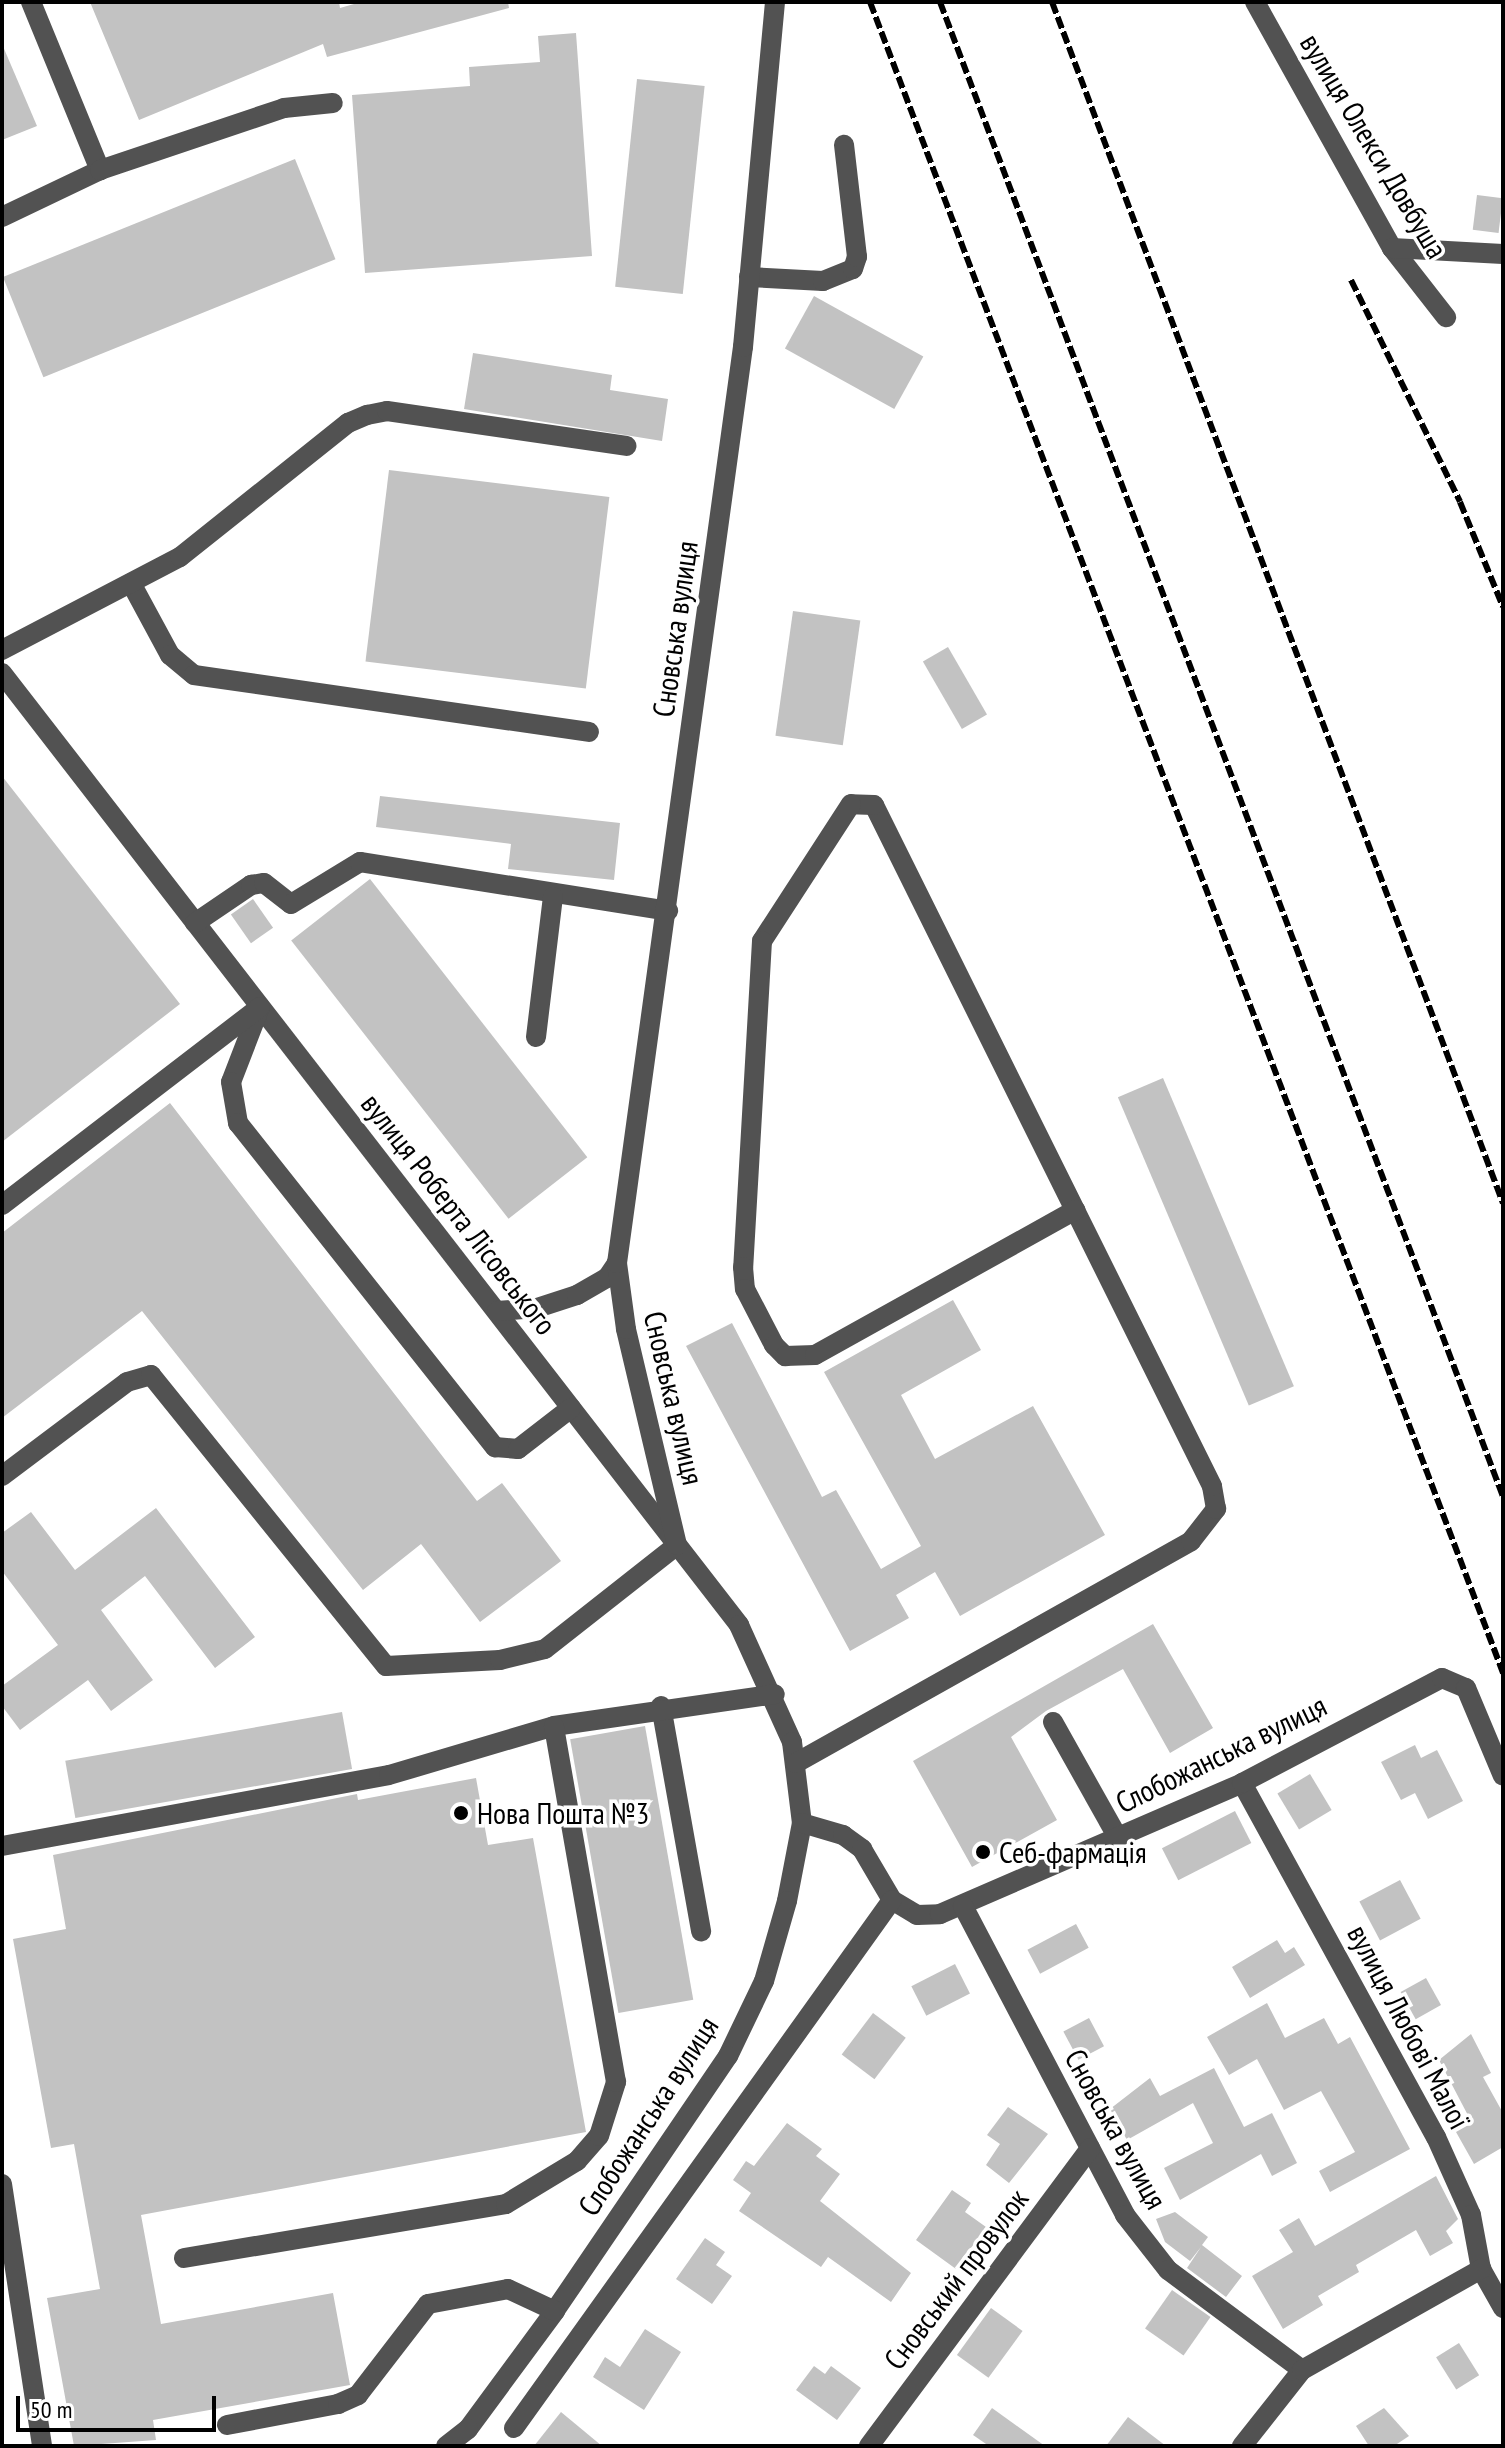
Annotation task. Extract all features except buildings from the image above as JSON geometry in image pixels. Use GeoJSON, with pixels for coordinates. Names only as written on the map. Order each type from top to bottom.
{"type":"FeatureCollection","features":[{"type":"Feature","properties":{"kind":"street"},"geometry":{"type":"LineString","coordinates":[[31,2],[100,170]]}},
{"type":"Feature","properties":{"kind":"street","name":"Сновська вулиця"},"geometry":{"type":"LineString","coordinates":[[677,1545],[626,1329],[617,1263],[668,911],[749,277],[775,2]]}},
{"type":"Feature","properties":{"kind":"street","name":"вулиця Олекси Довбуша"},"geometry":{"type":"LineString","coordinates":[[1255,2],[1392,248],[1446,317]]}},
{"type":"Feature","properties":{"kind":"street"},"geometry":{"type":"LineString","coordinates":[[2,217],[100,170],[284,108],[333,103]]}},
{"type":"Feature","properties":{"kind":"street"},"geometry":{"type":"LineString","coordinates":[[749,277],[823,281],[853,269],[857,257],[844,145]]}},
{"type":"Feature","properties":{"kind":"street"},"geometry":{"type":"LineString","coordinates":[[1392,248],[1503,254]]}},
{"type":"Feature","properties":{"kind":"street"},"geometry":{"type":"LineString","coordinates":[[2,650],[180,557],[348,423],[367,415],[387,411],[626,446]]}},
{"type":"Feature","properties":{"kind":"street"},"geometry":{"type":"LineString","coordinates":[[131,583],[170,655],[194,675],[589,732]]}},
{"type":"Feature","properties":{"kind":"street","name":"вулиця Роберта Лісовського"},"geometry":{"type":"LineString","coordinates":[[2,673],[739,1625],[775,1694],[796,1763],[802,1823]]}},
{"type":"Feature","properties":{"kind":"street"},"geometry":{"type":"LineString","coordinates":[[796,1763],[1207,1527],[1216,1509],[1212,1486],[874,805],[851,804],[762,941],[743,1267],[745,1289],[774,1345],[785,1356],[815,1355],[1075,1210]]}},
{"type":"Feature","properties":{"kind":"street"},"geometry":{"type":"LineString","coordinates":[[195,923],[251,885],[264,883],[291,904],[360,862],[553,897],[668,911]]}},
{"type":"Feature","properties":{"kind":"street"},"geometry":{"type":"LineString","coordinates":[[536,1037],[553,897]]}},
{"type":"Feature","properties":{"kind":"street"},"geometry":{"type":"LineString","coordinates":[[2,1205],[260,1007]]}},
{"type":"Feature","properties":{"kind":"street"},"geometry":{"type":"LineString","coordinates":[[260,1007],[231,1082],[238,1123],[495,1447],[518,1449],[571,1408]]}},
{"type":"Feature","properties":{"kind":"street"},"geometry":{"type":"LineString","coordinates":[[497,1311],[537,1308],[577,1295],[607,1278],[617,1263]]}},
{"type":"Feature","properties":{"kind":"street"},"geometry":{"type":"LineString","coordinates":[[2,1476],[127,1382],[151,1375],[386,1666],[500,1660],[545,1649],[677,1545]]}},
{"type":"Feature","properties":{"kind":"street","name":"Слобожанська вулиця"},"geometry":{"type":"LineString","coordinates":[[892,1900],[917,1915],[963,1906],[1242,1783],[1431,1681],[1450,1679],[1466,1688],[1503,1776]]}},
{"type":"Feature","properties":{"kind":"street"},"geometry":{"type":"LineString","coordinates":[[2,1846],[389,1775],[554,1726],[661,1706],[775,1694]]}},
{"type":"Feature","properties":{"kind":"street"},"geometry":{"type":"LineString","coordinates":[[661,1706],[701,1931]]}},
{"type":"Feature","properties":{"kind":"street"},"geometry":{"type":"LineString","coordinates":[[1053,1722],[1118,1838]]}},
{"type":"Feature","properties":{"kind":"street"},"geometry":{"type":"LineString","coordinates":[[184,2258],[506,2204],[577,2161],[599,2136],[616,2082],[554,1726]]}},
{"type":"Feature","properties":{"kind":"street","name":"вулиця Любові Малої"},"geometry":{"type":"LineString","coordinates":[[1242,1783],[1436,2137],[1471,2215],[1481,2269],[1503,2308]]}},
{"type":"Feature","properties":{"kind":"street"},"geometry":{"type":"LineString","coordinates":[[514,2428],[892,1900],[862,1849],[843,1835],[802,1823]]}},
{"type":"Feature","properties":{"kind":"street","name":"Слобожанська вулиця"},"geometry":{"type":"LineString","coordinates":[[446,2446],[468,2429],[555,2311],[728,2056],[764,1981],[802,1823]]}},
{"type":"Feature","properties":{"kind":"street","name":"Сновська вулиця"},"geometry":{"type":"LineString","coordinates":[[963,1906],[1125,2215],[1168,2270],[1302,2370]]}},
{"type":"Feature","properties":{"kind":"street","name":"Сновський провулок"},"geometry":{"type":"LineString","coordinates":[[869,2446],[1090,2148]]}},
{"type":"Feature","properties":{"kind":"street"},"geometry":{"type":"LineString","coordinates":[[2,2184],[8,2261],[42,2446]]}},
{"type":"Feature","properties":{"kind":"street"},"geometry":{"type":"LineString","coordinates":[[1242,2446],[1302,2370],[1481,2269]]}},
{"type":"Feature","properties":{"kind":"street"},"geometry":{"type":"LineString","coordinates":[[227,2425],[338,2404],[358,2395],[386,2363],[418,2309],[428,2304],[508,2289],[555,2311]]}},
{"type":"Feature","properties":{"kind":"railway"},"geometry":{"type":"LineString","coordinates":[[870,2],[1503,1673]]}},
{"type":"Feature","properties":{"kind":"railway"},"geometry":{"type":"LineString","coordinates":[[940,2],[1503,1497]]}},
{"type":"Feature","properties":{"kind":"railway"},"geometry":{"type":"LineString","coordinates":[[1052,2],[1503,1203]]}},
{"type":"Feature","properties":{"kind":"railway"},"geometry":{"type":"LineString","coordinates":[[1351,280],[1460,502],[1503,607]]}},
{"type":"Feature","properties":{"kind":"place","name":"Нова Пошта №3"},"geometry":{"type":"Point","coordinates":[461,1813]}},
{"type":"Feature","properties":{"kind":"place","name":"Себ-фармація"},"geometry":{"type":"Point","coordinates":[983,1852]}}]}
